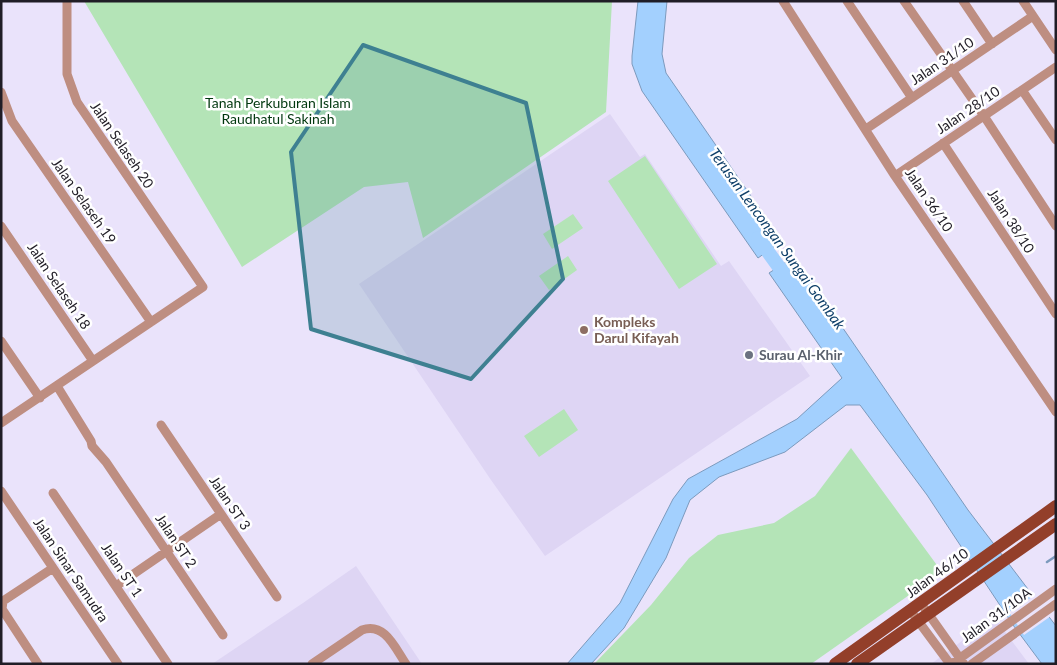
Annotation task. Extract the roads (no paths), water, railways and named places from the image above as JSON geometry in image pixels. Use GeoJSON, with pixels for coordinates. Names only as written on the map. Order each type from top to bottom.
{"type":"FeatureCollection","features":[{"type":"Feature","properties":{"kind":"main road","name":"Jalan 46/10"},"geometry":{"type":"LineString","coordinates":[[835,664],[1056,506]]}},
{"type":"Feature","properties":{"kind":"main road","name":"Jalan 46/10"},"geometry":{"type":"LineString","coordinates":[[857,664],[1056,524]]}},
{"type":"Feature","properties":{"kind":"street","name":"Jalan Selaseh 20"},"geometry":{"type":"LineString","coordinates":[[67,1],[67,74],[77,102],[203,288],[151,322]]}},
{"type":"Feature","properties":{"kind":"street","name":"Jalan 36/10"},"geometry":{"type":"LineString","coordinates":[[783,1],[895,176],[1056,412]]}},
{"type":"Feature","properties":{"kind":"street"},"geometry":{"type":"LineString","coordinates":[[847,1],[912,98]]}},
{"type":"Feature","properties":{"kind":"street"},"geometry":{"type":"LineString","coordinates":[[904,1],[984,116],[1056,226]]}},
{"type":"Feature","properties":{"kind":"street"},"geometry":{"type":"LineString","coordinates":[[964,1],[992,44]]}},
{"type":"Feature","properties":{"kind":"street"},"geometry":{"type":"LineString","coordinates":[[1023,1],[1056,50]]}},
{"type":"Feature","properties":{"kind":"street","name":"Jalan 31/10"},"geometry":{"type":"LineString","coordinates":[[866,129],[1033,16]]}},
{"type":"Feature","properties":{"kind":"street","name":"Jalan 28/10"},"geometry":{"type":"LineString","coordinates":[[895,176],[1056,67]]}},
{"type":"Feature","properties":{"kind":"street"},"geometry":{"type":"LineString","coordinates":[[1022,90],[1056,140]]}},
{"type":"Feature","properties":{"kind":"street","name":"Jalan Selaseh 19"},"geometry":{"type":"LineString","coordinates":[[1,92],[12,121],[151,322]]}},
{"type":"Feature","properties":{"kind":"street","name":"Jalan 38/10"},"geometry":{"type":"LineString","coordinates":[[943,143],[1056,314]]}},
{"type":"Feature","properties":{"kind":"street","name":"Jalan Selaseh 18"},"geometry":{"type":"LineString","coordinates":[[1,226],[93,361]]}},
{"type":"Feature","properties":{"kind":"street"},"geometry":{"type":"LineString","coordinates":[[1,423],[151,322]]}},
{"type":"Feature","properties":{"kind":"street"},"geometry":{"type":"LineString","coordinates":[[1,341],[40,398]]}},
{"type":"Feature","properties":{"kind":"street","name":"Jalan ST 2"},"geometry":{"type":"LineString","coordinates":[[57,386],[91,441],[96,442],[105,455],[106,462],[223,635]]}},
{"type":"Feature","properties":{"kind":"street","name":"Jalan ST 3"},"geometry":{"type":"LineString","coordinates":[[161,425],[277,597]]}},
{"type":"Feature","properties":{"kind":"street","name":"Jalan Sinar Samudra"},"geometry":{"type":"LineString","coordinates":[[1,491],[118,664]]}},
{"type":"Feature","properties":{"kind":"street","name":"Jalan ST 1"},"geometry":{"type":"LineString","coordinates":[[53,493],[168,664]]}},
{"type":"Feature","properties":{"kind":"street"},"geometry":{"type":"LineString","coordinates":[[116,586],[221,514]]}},
{"type":"Feature","properties":{"kind":"street"},"geometry":{"type":"LineString","coordinates":[[38,664],[2,609],[3,601],[53,568]]}},
{"type":"Feature","properties":{"kind":"street","name":"Jalan 31/10A"},"geometry":{"type":"LineString","coordinates":[[951,664],[962,661],[1008,622],[1052,591]]}},
{"type":"Feature","properties":{"kind":"street","name":"Jalan 31/10A"},"geometry":{"type":"LineString","coordinates":[[972,664],[1056,604]]}},
{"type":"Feature","properties":{"kind":"street"},"geometry":{"type":"LineString","coordinates":[[915,606],[951,664]]}},
{"type":"Feature","properties":{"kind":"street"},"geometry":{"type":"LineString","coordinates":[[923,617],[962,661]]}},
{"type":"Feature","properties":{"kind":"street"},"geometry":{"type":"LineString","coordinates":[[312,664],[362,630],[370,627],[377,628],[386,634],[406,664]]}},
{"type":"Feature","properties":{"kind":"water"},"geometry":{"type":"Polygon","coordinates":[[[638,1],[667,1],[662,54],[666,73],[782,241],[758,258],[642,91],[632,64],[638,1]]]}},
{"type":"Feature","properties":{"kind":"water"},"geometry":{"type":"Polygon","coordinates":[[[794,257],[968,510],[1056,626],[1056,664],[1042,664],[1013,625],[927,495],[860,405],[846,405],[785,452],[719,477],[690,500],[666,558],[624,628],[591,664],[567,664],[620,603],[673,499],[688,479],[797,419],[842,378],[769,273],[794,257]]]}},
{"type":"Feature","properties":{"kind":"waterway","name":"Terusan Lencongan Sungai Gombak"},"geometry":{"type":"LineString","coordinates":[[758,238],[789,281]]}},
{"type":"Feature","properties":{"kind":"waterway"},"geometry":{"type":"LineString","coordinates":[[1047,562],[1056,556]]}},
{"type":"Feature","properties":{"kind":"place","name":"Kompleks Darul Kifayah"},"geometry":{"type":"Point","coordinates":[584,330]}},
{"type":"Feature","properties":{"kind":"place","name":"Surau Al-Khir"},"geometry":{"type":"Point","coordinates":[749,355]}},
{"type":"Feature","properties":{"kind":"park label","name":"Tanah Perkuburan Islam Raudhatul Sakinah"},"geometry":{"type":"Point","coordinates":[278,112]}}]}
